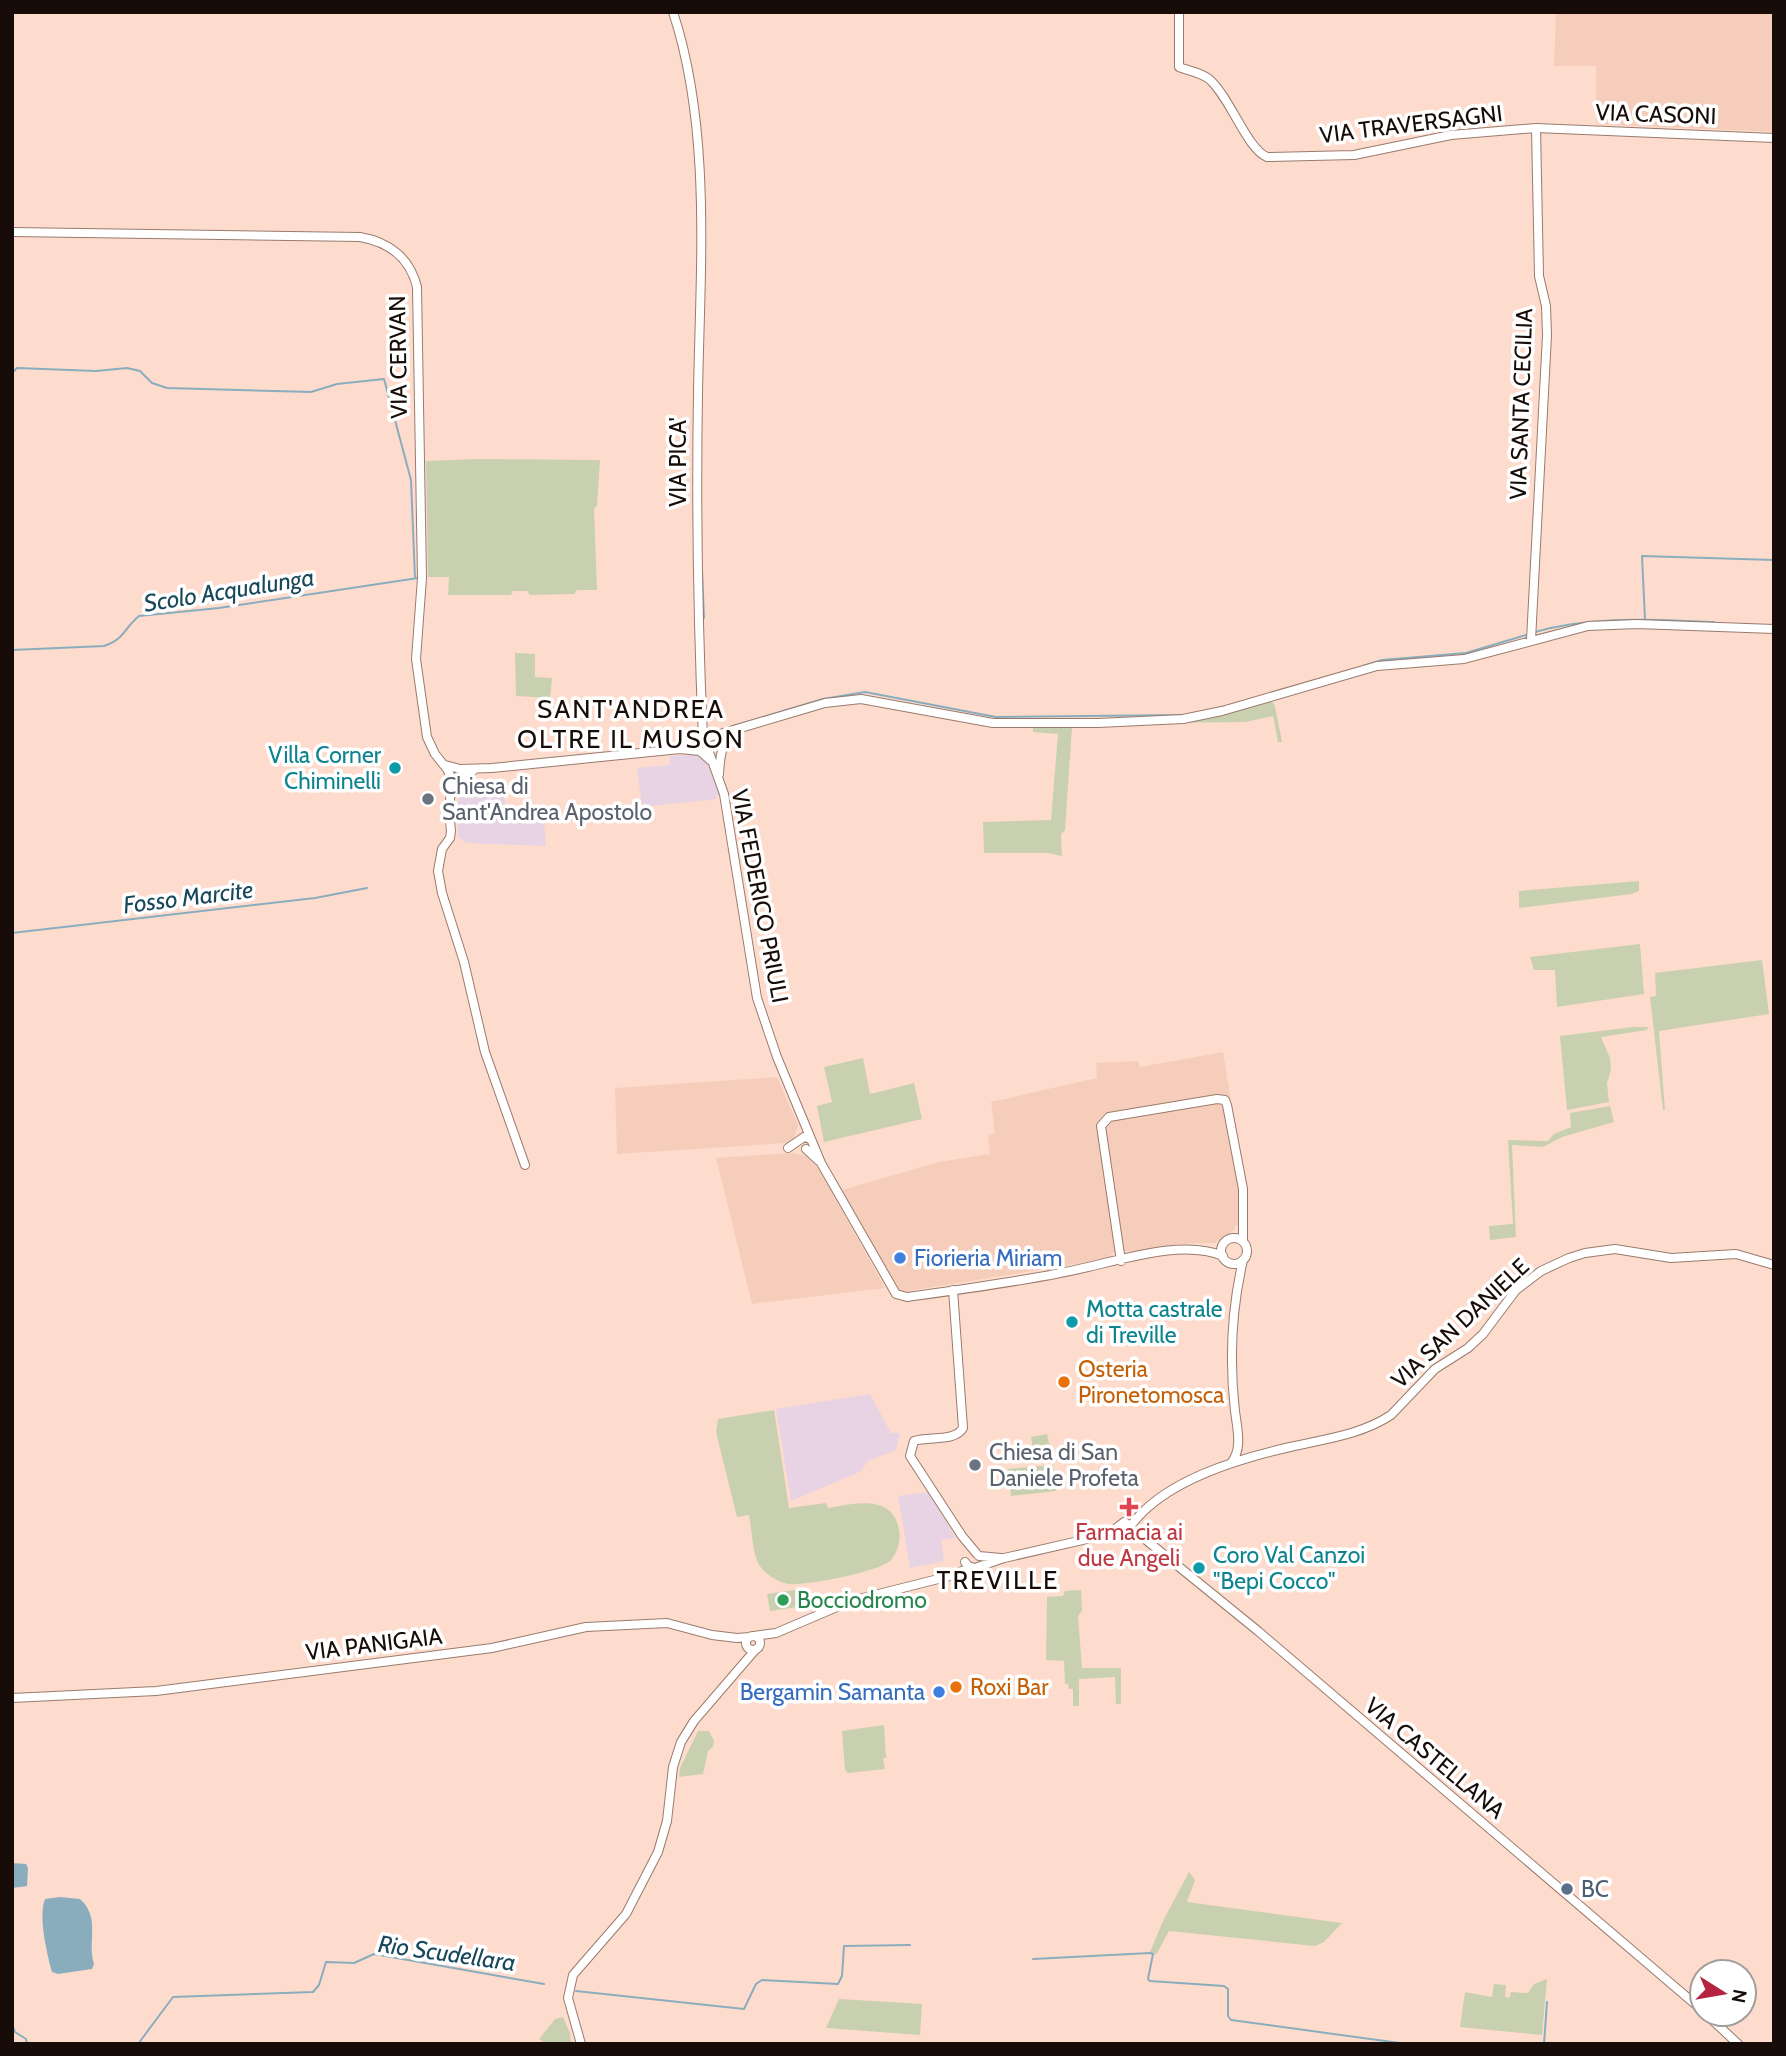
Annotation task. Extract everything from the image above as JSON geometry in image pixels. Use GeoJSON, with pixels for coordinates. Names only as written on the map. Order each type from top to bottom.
{"type":"FeatureCollection","features":[{"type":"Feature","properties":{"kind":"street","name":"VIA PICA'"},"geometry":{"type":"LineString","coordinates":[[673,12],[685,48],[692,93],[701,201],[697,449],[701,743]]}},
{"type":"Feature","properties":{"kind":"street","name":"VIA TRAVERSAGNI"},"geometry":{"type":"LineString","coordinates":[[1179,12],[1179,67],[1207,78],[1223,94],[1253,144],[1263,155],[1354,155],[1451,135],[1536,128]]}},
{"type":"Feature","properties":{"kind":"street","name":"VIA CASONI"},"geometry":{"type":"LineString","coordinates":[[1536,128],[1774,138]]}},
{"type":"Feature","properties":{"kind":"street","name":"VIA SANTA CECILIA"},"geometry":{"type":"LineString","coordinates":[[1531,640],[1547,335],[1546,306],[1539,276],[1536,128]]}},
{"type":"Feature","properties":{"kind":"street","name":"VIA CERVAN"},"geometry":{"type":"LineString","coordinates":[[12,232],[360,237],[390,246],[407,263],[413,273],[417,298],[422,578],[416,664],[427,737],[435,754],[457,775]]}},
{"type":"Feature","properties":{"kind":"street"},"geometry":{"type":"LineString","coordinates":[[525,1165],[485,1052],[464,962],[442,893],[438,860],[450,838],[451,796],[457,775],[475,769],[680,749],[825,703],[862,699],[993,723],[1098,723],[1183,719],[1222,711],[1377,666],[1464,659],[1581,627],[1610,625],[1774,629]]}},
{"type":"Feature","properties":{"kind":"street"},"geometry":{"type":"LineString","coordinates":[[720,784],[721,751],[726,740],[736,730]]}},
{"type":"Feature","properties":{"kind":"street","name":"VIA FEDERICO PRIULI"},"geometry":{"type":"LineString","coordinates":[[701,743],[712,762],[725,800],[757,998],[800,1116],[806,1143],[821,1163],[882,1273],[898,1296],[953,1290]]}},
{"type":"Feature","properties":{"kind":"street"},"geometry":{"type":"LineString","coordinates":[[1121,1261],[1100,1130],[1103,1122],[1109,1117],[1217,1099],[1225,1100],[1242,1189],[1241,1221],[1247,1249],[1238,1283],[1230,1360],[1242,1457]]}},
{"type":"Feature","properties":{"kind":"street"},"geometry":{"type":"LineString","coordinates":[[1223,1256],[1222,1248],[1241,1221]]}},
{"type":"Feature","properties":{"kind":"street"},"geometry":{"type":"LineString","coordinates":[[1206,1250],[1228,1240],[1243,1240]]}},
{"type":"Feature","properties":{"kind":"street","name":"VIA SAN DANIELE"},"geometry":{"type":"LineString","coordinates":[[1125,1528],[1166,1495],[1227,1468],[1369,1428],[1391,1415],[1428,1375],[1468,1348],[1483,1334],[1516,1290],[1541,1271],[1569,1258],[1615,1249],[1671,1258],[1736,1254],[1774,1265]]}},
{"type":"Feature","properties":{"kind":"street"},"geometry":{"type":"LineString","coordinates":[[973,1560],[962,1536],[909,1456],[914,1441],[952,1436],[961,1433],[963,1428],[953,1290],[1058,1274],[1165,1250],[1206,1250],[1223,1256],[1237,1273],[1238,1283]]}},
{"type":"Feature","properties":{"kind":"street"},"geometry":{"type":"LineString","coordinates":[[1231,1263],[1243,1260]]}},
{"type":"Feature","properties":{"kind":"street"},"geometry":{"type":"LineString","coordinates":[[1227,1468],[1242,1457],[1257,1458]]}},
{"type":"Feature","properties":{"kind":"street"},"geometry":{"type":"LineString","coordinates":[[581,2044],[568,1998],[573,1975],[626,1914],[663,1840],[677,1750],[694,1721],[745,1661],[752,1643],[851,1601],[943,1577],[973,1560],[1003,1558],[1125,1528]]}},
{"type":"Feature","properties":{"kind":"street","name":"VIA CASTELLANA"},"geometry":{"type":"LineString","coordinates":[[1125,1528],[1258,1631],[1688,1998]]}},
{"type":"Feature","properties":{"kind":"street","name":"VIA PANIGAIA"},"geometry":{"type":"LineString","coordinates":[[12,1698],[156,1692],[492,1648],[586,1627],[667,1623],[712,1636],[737,1638],[752,1643]]}},
{"type":"Feature","properties":{"kind":"street"},"geometry":{"type":"LineString","coordinates":[[1721,2028],[1738,2044]]}},
{"type":"Feature","properties":{"kind":"shaded area"},"geometry":{"type":"Polygon","coordinates":[[[1556,12],[1774,12],[1774,132],[1596,124],[1596,66],[1554,66],[1556,12]]]}},
{"type":"Feature","properties":{"kind":"shaded area"},"geometry":{"type":"Polygon","coordinates":[[[696,754],[706,761],[720,796],[716,796],[716,799],[642,807],[637,768],[670,765],[670,756],[696,754]]]}},
{"type":"Feature","properties":{"kind":"shaded area"},"geometry":{"type":"Polygon","coordinates":[[[504,794],[506,811],[543,808],[546,846],[467,843],[458,837],[458,797],[504,794]]]}},
{"type":"Feature","properties":{"kind":"shaded area"},"geometry":{"type":"Polygon","coordinates":[[[1223,1052],[1246,1190],[1244,1226],[1236,1225],[1233,1231],[1215,1243],[1115,1251],[1107,1259],[902,1292],[892,1282],[842,1190],[939,1162],[990,1154],[988,1136],[995,1133],[991,1102],[1097,1078],[1096,1063],[1138,1061],[1140,1067],[1223,1052]]]}},
{"type":"Feature","properties":{"kind":"shaded area"},"geometry":{"type":"Polygon","coordinates":[[[777,1077],[798,1125],[794,1138],[787,1143],[617,1154],[615,1088],[777,1077]]]}},
{"type":"Feature","properties":{"kind":"shaded area"},"geometry":{"type":"Polygon","coordinates":[[[792,1153],[805,1156],[818,1168],[885,1288],[752,1304],[716,1158],[792,1153]]]}},
{"type":"Feature","properties":{"kind":"shaded area"},"geometry":{"type":"Polygon","coordinates":[[[870,1394],[891,1433],[900,1433],[896,1450],[868,1461],[861,1471],[855,1474],[791,1501],[776,1409],[870,1394]]]}},
{"type":"Feature","properties":{"kind":"shaded area"},"geometry":{"type":"Polygon","coordinates":[[[928,1492],[956,1538],[941,1540],[944,1561],[910,1568],[898,1496],[928,1492]]]}},
{"type":"Feature","properties":{"kind":"green space"},"geometry":{"type":"Polygon","coordinates":[[[600,460],[597,506],[594,508],[597,590],[577,590],[574,594],[530,595],[527,591],[513,591],[511,595],[448,595],[449,577],[428,577],[426,461],[600,460]]]}},
{"type":"Feature","properties":{"kind":"green space"},"geometry":{"type":"Polygon","coordinates":[[[515,653],[535,654],[535,677],[552,678],[550,698],[516,696],[515,653]]]}},
{"type":"Feature","properties":{"kind":"green space"},"geometry":{"type":"Polygon","coordinates":[[[1272,701],[1282,742],[1278,742],[1273,716],[1245,722],[1171,723],[1214,718],[1272,701]]]}},
{"type":"Feature","properties":{"kind":"green space"},"geometry":{"type":"Polygon","coordinates":[[[1072,727],[1065,830],[1061,834],[1062,856],[1048,853],[984,853],[983,822],[1051,820],[1058,734],[1033,732],[1033,728],[1072,727]]]}},
{"type":"Feature","properties":{"kind":"green space"},"geometry":{"type":"Polygon","coordinates":[[[1639,881],[1639,891],[1632,894],[1519,908],[1519,891],[1639,881]]]}},
{"type":"Feature","properties":{"kind":"green space"},"geometry":{"type":"Polygon","coordinates":[[[1640,944],[1644,994],[1557,1007],[1555,970],[1534,970],[1530,957],[1640,944]]]}},
{"type":"Feature","properties":{"kind":"green space"},"geometry":{"type":"Polygon","coordinates":[[[1762,960],[1769,1014],[1659,1031],[1663,1110],[1650,997],[1656,996],[1655,973],[1762,960]]]}},
{"type":"Feature","properties":{"kind":"green space"},"geometry":{"type":"Polygon","coordinates":[[[1648,1027],[1647,1030],[1601,1037],[1610,1058],[1611,1070],[1607,1083],[1609,1102],[1567,1110],[1560,1036],[1648,1027]]]}},
{"type":"Feature","properties":{"kind":"green space"},"geometry":{"type":"Polygon","coordinates":[[[863,1058],[870,1094],[914,1083],[922,1119],[824,1142],[817,1106],[832,1102],[824,1067],[863,1058]]]}},
{"type":"Feature","properties":{"kind":"green space"},"geometry":{"type":"Polygon","coordinates":[[[1610,1106],[1614,1122],[1562,1137],[1543,1147],[1512,1145],[1516,1237],[1490,1240],[1489,1226],[1513,1224],[1508,1140],[1548,1141],[1554,1134],[1571,1127],[1570,1113],[1610,1106]]]}},
{"type":"Feature","properties":{"kind":"green space"},"geometry":{"type":"Polygon","coordinates":[[[774,1410],[789,1508],[826,1503],[828,1508],[860,1503],[889,1510],[895,1518],[900,1538],[891,1560],[858,1573],[797,1584],[779,1581],[760,1567],[754,1552],[749,1515],[737,1517],[716,1432],[718,1419],[774,1410]]]}},
{"type":"Feature","properties":{"kind":"green space"},"geometry":{"type":"Polygon","coordinates":[[[1047,1434],[1053,1460],[1036,1463],[1031,1437],[1047,1434]]]}},
{"type":"Feature","properties":{"kind":"green space"},"geometry":{"type":"Polygon","coordinates":[[[1053,1465],[1056,1491],[1011,1496],[1008,1469],[1053,1465]]]}},
{"type":"Feature","properties":{"kind":"green space","name":"Bocciodromo"},"geometry":{"type":"Polygon","coordinates":[[[795,1590],[798,1607],[770,1611],[767,1594],[795,1590]]]}},
{"type":"Feature","properties":{"kind":"green space"},"geometry":{"type":"Polygon","coordinates":[[[1081,1590],[1082,1611],[1078,1616],[1082,1668],[1121,1668],[1121,1704],[1116,1704],[1115,1677],[1079,1679],[1079,1706],[1073,1706],[1073,1689],[1069,1689],[1068,1684],[1065,1684],[1064,1661],[1046,1660],[1047,1597],[1063,1596],[1065,1591],[1081,1590]]]}},
{"type":"Feature","properties":{"kind":"green space"},"geometry":{"type":"Polygon","coordinates":[[[884,1725],[885,1769],[848,1773],[845,1770],[842,1731],[884,1725]]]}},
{"type":"Feature","properties":{"kind":"green space"},"geometry":{"type":"Polygon","coordinates":[[[698,1731],[709,1731],[714,1741],[713,1747],[708,1751],[703,1774],[679,1777],[680,1768],[698,1731]]]}},
{"type":"Feature","properties":{"kind":"green space"},"geometry":{"type":"Polygon","coordinates":[[[1189,1872],[1195,1880],[1187,1902],[1342,1923],[1324,1942],[1315,1946],[1169,1931],[1156,1955],[1150,1952],[1189,1872]]]}},
{"type":"Feature","properties":{"kind":"green space"},"geometry":{"type":"Polygon","coordinates":[[[1547,1979],[1542,2035],[1460,2027],[1465,1992],[1492,1997],[1494,1984],[1506,1985],[1505,1997],[1509,1998],[1511,1992],[1528,1993],[1534,1984],[1547,1979]]]}},
{"type":"Feature","properties":{"kind":"green space"},"geometry":{"type":"Polygon","coordinates":[[[839,1999],[922,2004],[920,2035],[826,2028],[839,1999]]]}},
{"type":"Feature","properties":{"kind":"green space"},"geometry":{"type":"Polygon","coordinates":[[[563,2017],[570,2033],[571,2044],[547,2044],[539,2039],[555,2019],[563,2017]]]}},
{"type":"Feature","properties":{"kind":"water"},"geometry":{"type":"Polygon","coordinates":[[[12,1863],[26,1864],[27,1886],[12,1888],[12,1863]]]}},
{"type":"Feature","properties":{"kind":"water"},"geometry":{"type":"Polygon","coordinates":[[[45,1899],[80,1899],[90,1914],[94,1964],[92,1969],[58,1974],[52,1972],[42,1915],[45,1899]]]}},
{"type":"Feature","properties":{"kind":"waterway"},"geometry":{"type":"LineString","coordinates":[[12,373],[17,368],[96,371],[127,368],[140,371],[152,383],[167,388],[311,392],[337,384],[384,379],[411,480],[415,578]]}},
{"type":"Feature","properties":{"kind":"waterway"},"geometry":{"type":"LineString","coordinates":[[1645,620],[1642,556],[1774,560]]}},
{"type":"Feature","properties":{"kind":"waterway"},"geometry":{"type":"LineString","coordinates":[[702,571],[704,618]]}},
{"type":"Feature","properties":{"kind":"waterway","name":"Scolo Acqualunga"},"geometry":{"type":"LineString","coordinates":[[12,650],[104,646],[120,637],[139,616],[219,608],[418,578]]}},
{"type":"Feature","properties":{"kind":"waterway"},"geometry":{"type":"LineString","coordinates":[[1535,632],[1602,621],[1714,622]]}},
{"type":"Feature","properties":{"kind":"waterway"},"geometry":{"type":"LineString","coordinates":[[1363,666],[1382,660],[1466,653],[1526,635]]}},
{"type":"Feature","properties":{"kind":"waterway"},"geometry":{"type":"LineString","coordinates":[[733,726],[823,699],[865,692],[996,717],[1183,715]]}},
{"type":"Feature","properties":{"kind":"waterway","name":"Fosso Marcite"},"geometry":{"type":"LineString","coordinates":[[12,933],[315,898],[367,888]]}},
{"type":"Feature","properties":{"kind":"waterway","name":"Rio Scudellara"},"geometry":{"type":"LineString","coordinates":[[576,1991],[744,2009],[756,1984],[762,1980],[838,1984],[842,1976],[844,1946],[910,1945]]}},
{"type":"Feature","properties":{"kind":"waterway","name":"Rio Scudellara"},"geometry":{"type":"LineString","coordinates":[[1033,1959],[1150,1953],[1153,1954],[1148,1979],[1150,1981],[1224,1986],[1228,1989],[1228,2016],[1231,2020],[1407,2044]]}},
{"type":"Feature","properties":{"kind":"waterway","name":"Rio Scudellara"},"geometry":{"type":"LineString","coordinates":[[138,2044],[173,1997],[313,1992],[319,1985],[326,1962],[354,1963],[374,1954],[544,1984]]}},
{"type":"Feature","properties":{"kind":"waterway","name":"Rio Scudellara"},"geometry":{"type":"LineString","coordinates":[[1544,2044],[1547,2002]]}},
{"type":"Feature","properties":{"kind":"waterway","name":"Rio Scudellara"},"geometry":{"type":"LineString","coordinates":[[12,2024],[15,2032],[26,2039],[27,2044]]}},
{"type":"Feature","properties":{"kind":"place","name":"Villa Corner Chiminelli"},"geometry":{"type":"Point","coordinates":[395,768]}},
{"type":"Feature","properties":{"kind":"place","name":"Chiesa di Sant'Andrea Apostolo"},"geometry":{"type":"Point","coordinates":[428,799]}},
{"type":"Feature","properties":{"kind":"place","name":"Fiorieria Miriam"},"geometry":{"type":"Point","coordinates":[900,1258]}},
{"type":"Feature","properties":{"kind":"place","name":"Motta castrale di Treville"},"geometry":{"type":"Point","coordinates":[1072,1322]}},
{"type":"Feature","properties":{"kind":"place","name":"Osteria Pironetomosca"},"geometry":{"type":"Point","coordinates":[1064,1382]}},
{"type":"Feature","properties":{"kind":"place","name":"Chiesa di San Daniele Profeta"},"geometry":{"type":"Point","coordinates":[975,1465]}},
{"type":"Feature","properties":{"kind":"place","name":"Farmacia ai due Angeli"},"geometry":{"type":"Point","coordinates":[1129,1507]}},
{"type":"Feature","properties":{"kind":"place","name":"Coro Val Canzoi \"Bepi Cocco\""},"geometry":{"type":"Point","coordinates":[1199,1568]}},
{"type":"Feature","properties":{"kind":"place","name":"Bocciodromo"},"geometry":{"type":"Point","coordinates":[783,1600]}},
{"type":"Feature","properties":{"kind":"place","name":"Roxi Bar"},"geometry":{"type":"Point","coordinates":[956,1687]}},
{"type":"Feature","properties":{"kind":"place","name":"Bergamin Samanta"},"geometry":{"type":"Point","coordinates":[939,1692]}},
{"type":"Feature","properties":{"kind":"place","name":"BC"},"geometry":{"type":"Point","coordinates":[1567,1889]}},
{"type":"Feature","properties":{"kind":"district","name":"SANT'ANDREA OLTRE IL MUSON"},"geometry":{"type":"Point","coordinates":[631,724]}},
{"type":"Feature","properties":{"kind":"district","name":"TREVILLE"},"geometry":{"type":"Point","coordinates":[998,1580]}}]}
